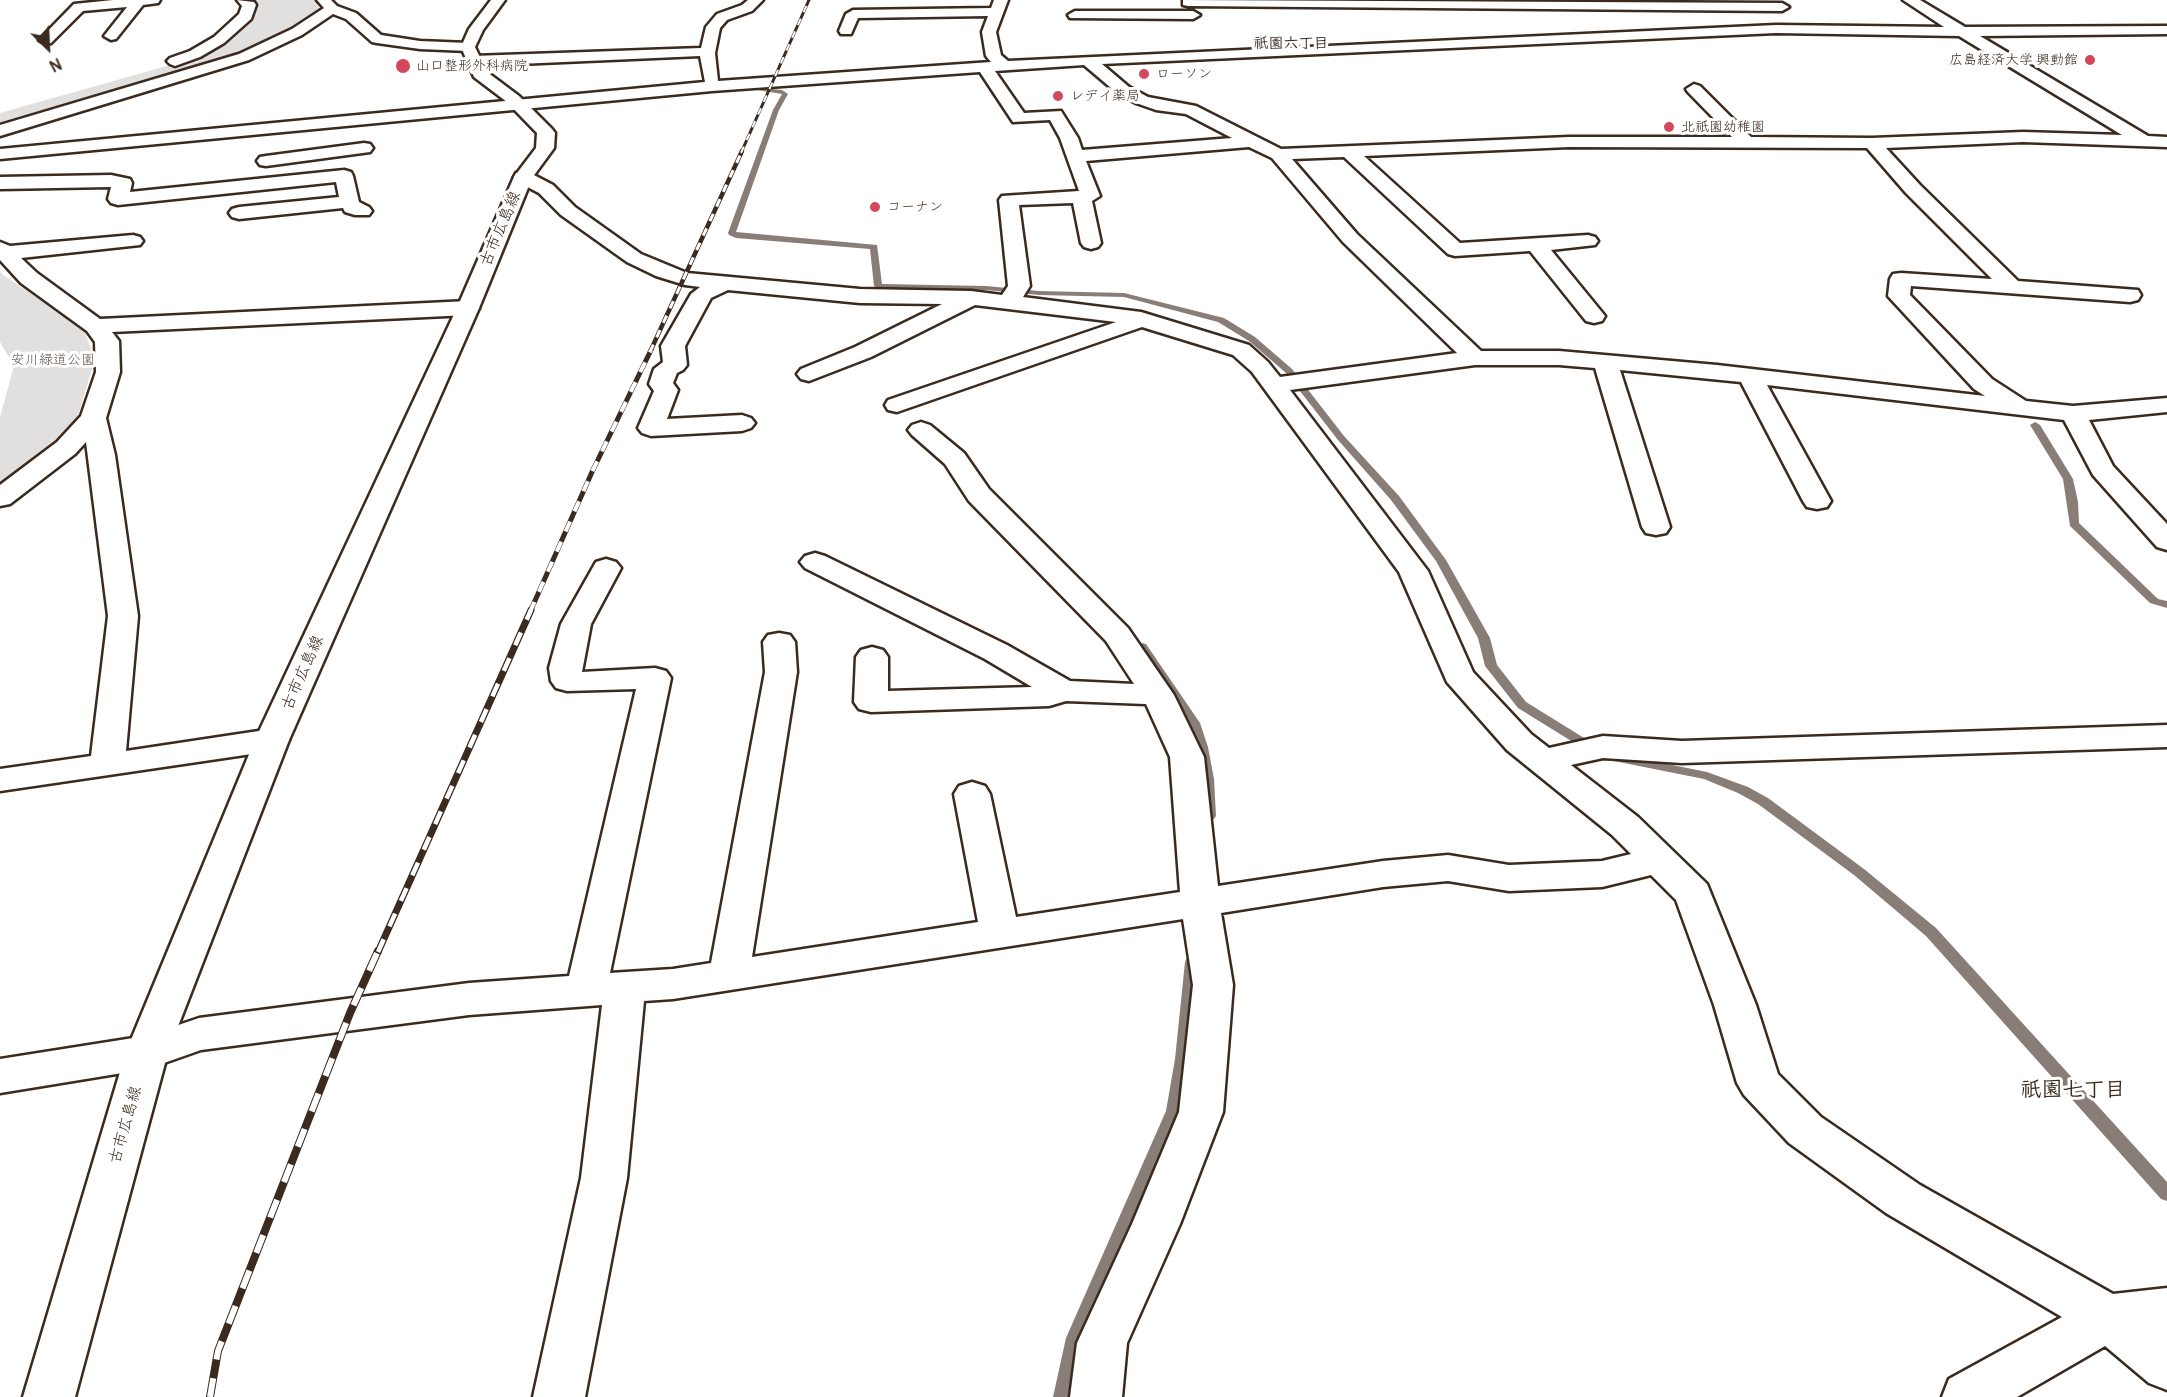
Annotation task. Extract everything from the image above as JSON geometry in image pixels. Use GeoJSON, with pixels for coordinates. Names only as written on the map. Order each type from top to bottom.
{"type":"FeatureCollection","features":[{"type":"Feature","properties":{"kind":"street"},"geometry":{"type":"LineString","coordinates":[[46,40],[79,7],[155,0]]}},
{"type":"Feature","properties":{"kind":"street"},"geometry":{"type":"LineString","coordinates":[[159,66],[195,54],[219,40],[246,16],[249,5],[244,0]]}},
{"type":"Feature","properties":{"kind":"street"},"geometry":{"type":"LineString","coordinates":[[470,54],[476,29],[498,0]]}},
{"type":"Feature","properties":{"kind":"street"},"geometry":{"type":"LineString","coordinates":[[712,86],[707,53],[713,27],[722,17],[747,8],[756,0]]}},
{"type":"Feature","properties":{"kind":"street"},"geometry":{"type":"LineString","coordinates":[[1911,0],[2167,155]]}},
{"type":"Feature","properties":{"kind":"street"},"geometry":{"type":"LineString","coordinates":[[111,36],[139,2]]}},
{"type":"Feature","properties":{"kind":"street"},"geometry":{"type":"LineString","coordinates":[[0,131],[244,57],[297,32],[328,4],[351,16],[377,39],[470,54],[697,52]]}},
{"type":"Feature","properties":{"kind":"street"},"geometry":{"type":"LineString","coordinates":[[846,31],[853,14],[999,6],[989,32],[994,56],[993,66],[1019,118],[1055,115],[1069,138],[1090,196],[1009,200],[1019,286],[1009,302]]}},
{"type":"Feature","properties":{"kind":"street"},"geometry":{"type":"LineString","coordinates":[[1075,15],[1190,6],[1792,7]]}},
{"type":"Feature","properties":{"kind":"street"},"geometry":{"type":"LineString","coordinates":[[1190,6],[1196,34],[1206,54]]}},
{"type":"Feature","properties":{"kind":"street"},"geometry":{"type":"LineString","coordinates":[[1896,8],[1925,9]]}},
{"type":"Feature","properties":{"kind":"street"},"geometry":{"type":"LineString","coordinates":[[0,153],[712,86],[1088,60],[1776,28],[1962,32],[2167,30]]}},
{"type":"Feature","properties":{"kind":"street","name":"古市広島線"},"geometry":{"type":"LineString","coordinates":[[49,1397],[147,1052],[272,740],[468,308],[523,177],[545,148],[546,133],[519,105],[480,74],[470,54]]}},
{"type":"Feature","properties":{"kind":"street"},"geometry":{"type":"LineString","coordinates":[[1088,60],[1123,90],[1142,100],[1156,105],[1190,110],[1278,154],[1350,238],[1475,358]]}},
{"type":"Feature","properties":{"kind":"street"},"geometry":{"type":"LineString","coordinates":[[1694,89],[1747,143]]}},
{"type":"Feature","properties":{"kind":"street"},"geometry":{"type":"LineString","coordinates":[[266,160],[365,152],[341,125],[341,122]]}},
{"type":"Feature","properties":{"kind":"street"},"geometry":{"type":"LineString","coordinates":[[1278,154],[1569,142],[1872,143],[2023,137],[2167,142]]}},
{"type":"Feature","properties":{"kind":"street"},"geometry":{"type":"LineString","coordinates":[[1076,156],[1253,141]]}},
{"type":"Feature","properties":{"kind":"street"},"geometry":{"type":"LineString","coordinates":[[1872,143],[1913,189],[2012,287]]}},
{"type":"Feature","properties":{"kind":"street"},"geometry":{"type":"LineString","coordinates":[[1348,151],[1455,250],[1588,241]]}},
{"type":"Feature","properties":{"kind":"street"},"geometry":{"type":"LineString","coordinates":[[0,183],[111,181],[123,183],[118,199],[344,176],[355,206],[237,221],[247,186]]}},
{"type":"Feature","properties":{"kind":"street"},"geometry":{"type":"LineString","coordinates":[[523,177],[546,189],[568,212],[634,258],[663,272],[685,279],[860,296],[971,298],[1009,302],[1141,319],[1241,350],[1260,367],[1413,571],[1458,675],[1519,742],[1625,826],[1693,894],[1735,1005],[1759,1083],[1805,1130],[1903,1199],[2108,1318],[2167,1366]]}},
{"type":"Feature","properties":{"kind":"street"},"geometry":{"type":"LineString","coordinates":[[1081,196],[1091,243]]}},
{"type":"Feature","properties":{"kind":"street"},"geometry":{"type":"LineString","coordinates":[[1,250],[133,241]]}},
{"type":"Feature","properties":{"kind":"street"},"geometry":{"type":"LineString","coordinates":[[1535,244],[1594,316]]}},
{"type":"Feature","properties":{"kind":"street"},"geometry":{"type":"LineString","coordinates":[[0,498],[66,448],[93,418],[108,372],[107,341],[95,326],[29,278],[1,250]]}},
{"type":"Feature","properties":{"kind":"street"},"geometry":{"type":"LineString","coordinates":[[2020,408],[1983,384],[1899,296],[1901,279],[2130,295]]}},
{"type":"Feature","properties":{"kind":"street"},"geometry":{"type":"LineString","coordinates":[[725,283],[702,294],[673,346],[675,365],[666,369],[661,384],[666,390],[651,428],[742,423]]}},
{"type":"Feature","properties":{"kind":"street"},"geometry":{"type":"LineString","coordinates":[[809,374],[863,352],[958,307],[971,298]]}},
{"type":"Feature","properties":{"kind":"street"},"geometry":{"type":"LineString","coordinates":[[95,326],[468,308]]}},
{"type":"Feature","properties":{"kind":"street"},"geometry":{"type":"LineString","coordinates":[[897,405],[1124,327],[1141,319]]}},
{"type":"Feature","properties":{"kind":"street"},"geometry":{"type":"LineString","coordinates":[[1273,384],[1475,358],[1559,358],[1750,376],[2073,414],[2167,405]]}},
{"type":"Feature","properties":{"kind":"street"},"geometry":{"type":"LineString","coordinates":[[1605,362],[1656,527]]}},
{"type":"Feature","properties":{"kind":"street"},"geometry":{"type":"LineString","coordinates":[[1750,376],[1817,501]]}},
{"type":"Feature","properties":{"kind":"street"},"geometry":{"type":"LineString","coordinates":[[2073,414],[2102,468],[2167,541]]}},
{"type":"Feature","properties":{"kind":"street"},"geometry":{"type":"LineString","coordinates":[[93,418],[102,456],[123,616],[107,764]]}},
{"type":"Feature","properties":{"kind":"street"},"geometry":{"type":"LineString","coordinates":[[921,430],[955,459],[979,495],[1117,635],[1158,694],[1187,757],[1200,902],[1213,985],[1201,1112],[1156,1224],[1102,1343],[1096,1397]]}},
{"type":"Feature","properties":{"kind":"street"},"geometry":{"type":"LineString","coordinates":[[814,562],[996,652],[1063,691]]}},
{"type":"Feature","properties":{"kind":"street"},"geometry":{"type":"LineString","coordinates":[[559,1397],[604,1178],[605,990],[655,678],[567,681],[565,669],[576,624],[606,568]]}},
{"type":"Feature","properties":{"kind":"street"},"geometry":{"type":"LineString","coordinates":[[729,975],[781,672],[778,642]]}},
{"type":"Feature","properties":{"kind":"street"},"geometry":{"type":"LineString","coordinates":[[872,657],[871,702],[1049,696],[1063,691],[1158,694]]}},
{"type":"Feature","properties":{"kind":"street"},"geometry":{"type":"LineString","coordinates":[[1542,761],[1603,747],[1682,752],[2167,736]]}},
{"type":"Feature","properties":{"kind":"street"},"geometry":{"type":"LineString","coordinates":[[0,780],[272,740]]}},
{"type":"Feature","properties":{"kind":"street"},"geometry":{"type":"LineString","coordinates":[[972,794],[1000,933]]}},
{"type":"Feature","properties":{"kind":"street"},"geometry":{"type":"LineString","coordinates":[[0,1076],[147,1052],[200,1034],[234,1029],[469,999],[605,990],[729,975],[1383,873],[1448,868],[1509,878],[1602,874],[1659,860]]}},
{"type":"Feature","properties":{"kind":"street"},"geometry":{"type":"LineString","coordinates":[[1968,1397],[2108,1318],[2167,1311]]}},
{"type":"Feature","properties":{"kind":"green space"},"geometry":{"type":"Polygon","coordinates":[[[251,0],[315,0],[320,10],[291,28],[230,58],[0,126],[0,113],[202,56],[245,26],[256,6],[251,0]]]}},
{"type":"Feature","properties":{"kind":"green space","name":"安川緑道公園"},"geometry":{"type":"Polygon","coordinates":[[[0,271],[83,328],[95,359],[76,422],[13,480],[0,488],[0,417],[14,366],[0,342],[0,271]]]}},
{"type":"Feature","properties":{"kind":"waterway"},"geometry":{"type":"LineString","coordinates":[[753,88],[785,94],[776,110],[732,233],[736,236],[874,247],[878,286],[986,288],[1039,293],[1124,295],[1221,320],[1252,339],[1289,371],[1341,438],[1395,498],[1441,560],[1484,638],[1491,666],[1522,705],[1593,749]]}},
{"type":"Feature","properties":{"kind":"waterway"},"geometry":{"type":"LineString","coordinates":[[2035,425],[2068,479],[2073,502],[2074,524],[2154,601],[2167,605]]}},
{"type":"Feature","properties":{"kind":"waterway"},"geometry":{"type":"LineString","coordinates":[[1142,646],[1194,723],[1202,747],[1208,779],[1209,816]]}},
{"type":"Feature","properties":{"kind":"waterway"},"geometry":{"type":"LineString","coordinates":[[1608,756],[1707,776],[1743,790],[1763,801],[1859,872],[1931,932],[2167,1194]]}},
{"type":"Feature","properties":{"kind":"waterway"},"geometry":{"type":"LineString","coordinates":[[1063,1397],[1075,1338],[1174,1111],[1183,1059],[1192,962]]}},
{"type":"Feature","properties":{"kind":"railway"},"geometry":{"type":"LineString","coordinates":[[741,153],[809,0]]}},
{"type":"Feature","properties":{"kind":"railway"},"geometry":{"type":"LineString","coordinates":[[650,352],[742,151]]}},
{"type":"Feature","properties":{"kind":"railway"},"geometry":{"type":"LineString","coordinates":[[530,612],[592,472],[651,350]]}},
{"type":"Feature","properties":{"kind":"railway"},"geometry":{"type":"LineString","coordinates":[[378,952],[531,610]]}},
{"type":"Feature","properties":{"kind":"railway"},"geometry":{"type":"LineString","coordinates":[[210,1397],[218,1351],[350,1013],[378,951]]}},
{"type":"Feature","properties":{"kind":"place","name":"広島経済大学 興動館"},"geometry":{"type":"Point","coordinates":[2090,60]}},
{"type":"Feature","properties":{"kind":"place","name":"山口整形外科病院"},"geometry":{"type":"Point","coordinates":[403,66]}},
{"type":"Feature","properties":{"kind":"place","name":"ローソン"},"geometry":{"type":"Point","coordinates":[1144,74]}},
{"type":"Feature","properties":{"kind":"place","name":"レデイ薬局"},"geometry":{"type":"Point","coordinates":[1058,96]}},
{"type":"Feature","properties":{"kind":"place","name":"北祇園幼稚園"},"geometry":{"type":"Point","coordinates":[1669,127]}},
{"type":"Feature","properties":{"kind":"place","name":"コーナン"},"geometry":{"type":"Point","coordinates":[875,207]}},
{"type":"Feature","properties":{"kind":"district","name":"祇園六丁目"},"geometry":{"type":"Point","coordinates":[1291,44]}},
{"type":"Feature","properties":{"kind":"district","name":"祇園七丁目"},"geometry":{"type":"Point","coordinates":[2073,1091]}}]}
